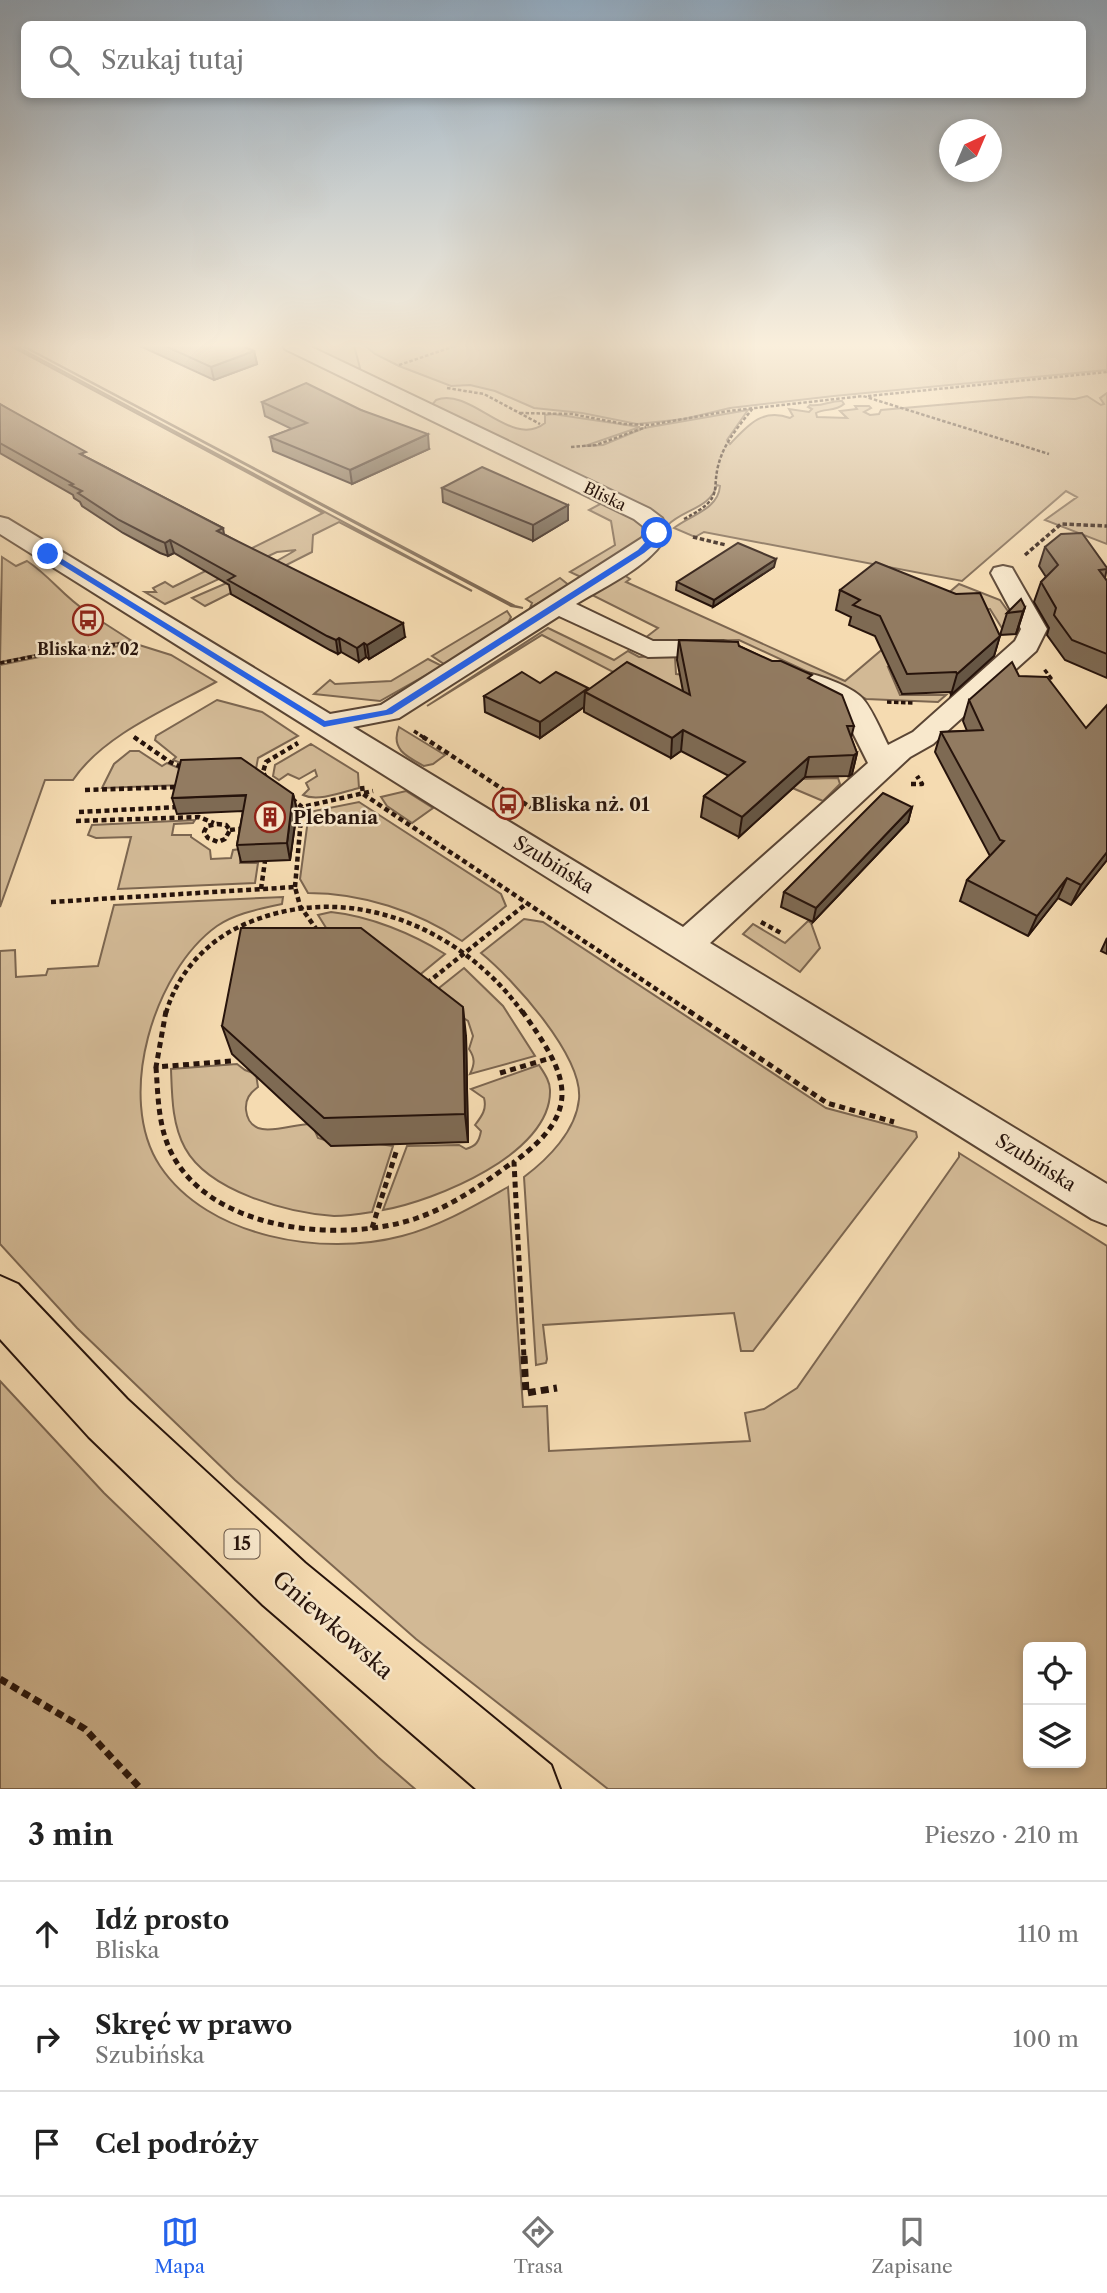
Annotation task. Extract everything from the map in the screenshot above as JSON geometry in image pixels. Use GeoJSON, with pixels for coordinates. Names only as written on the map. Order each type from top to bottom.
{"type":"FeatureCollection","features":[{"type":"Feature","properties":{"kind":"main road","name":"Gniewkowska"},"geometry":{"type":"LineString","coordinates":[[0,1301],[108,1418],[284,1584],[527,1789]]}},
{"type":"Feature","properties":{"kind":"street","name":"Bliska"},"geometry":{"type":"LineString","coordinates":[[466,428],[647,517],[654,523],[657,533]]}},
{"type":"Feature","properties":{"kind":"street","name":"Szubińska"},"geometry":{"type":"LineString","coordinates":[[0,524],[380,775],[686,945],[1107,1206]]}},
{"type":"Feature","properties":{"kind":"street"},"geometry":{"type":"LineString","coordinates":[[316,731],[388,712],[641,552],[657,533]]}},
{"type":"Feature","properties":{"kind":"street"},"geometry":{"type":"LineString","coordinates":[[686,945],[900,750],[923,737],[1031,639],[1034,629],[1030,618],[1003,573]]}},
{"type":"Feature","properties":{"kind":"street"},"geometry":{"type":"LineString","coordinates":[[557,605],[648,649],[731,649],[749,653]]}},
{"type":"Feature","properties":{"kind":"street"},"geometry":{"type":"LineString","coordinates":[[774,666],[852,702],[884,765]]}},
{"type":"Feature","properties":{"kind":"street"},"geometry":{"type":"LineString","coordinates":[[380,775],[388,712]]}},
{"type":"Feature","properties":{"kind":"path"},"geometry":{"type":"LineString","coordinates":[[516,453],[596,445],[641,428]]}},
{"type":"Feature","properties":{"kind":"path"},"geometry":{"type":"LineString","coordinates":[[657,533],[695,514],[714,500],[719,491],[718,467],[740,428]]}},
{"type":"Feature","properties":{"kind":"path"},"geometry":{"type":"LineString","coordinates":[[967,428],[1049,454]]}},
{"type":"Feature","properties":{"kind":"path"},"geometry":{"type":"LineString","coordinates":[[1003,573],[1061,524],[1106,526]]}},
{"type":"Feature","properties":{"kind":"path"},"geometry":{"type":"LineString","coordinates":[[694,537],[708,538],[726,545]]}},
{"type":"Feature","properties":{"kind":"path"},"geometry":{"type":"LineString","coordinates":[[0,663],[50,653],[140,642]]}},
{"type":"Feature","properties":{"kind":"path"},"geometry":{"type":"LineString","coordinates":[[267,780],[263,772],[266,762],[316,731]]}},
{"type":"Feature","properties":{"kind":"path"},"geometry":{"type":"LineString","coordinates":[[135,737],[170,762],[191,770]]}},
{"type":"Feature","properties":{"kind":"path"},"geometry":{"type":"LineString","coordinates":[[251,773],[263,772]]}},
{"type":"Feature","properties":{"kind":"path"},"geometry":{"type":"LineString","coordinates":[[285,793],[302,807],[325,804],[380,775]]}},
{"type":"Feature","properties":{"kind":"path"},"geometry":{"type":"LineString","coordinates":[[85,790],[183,787]]}},
{"type":"Feature","properties":{"kind":"path"},"geometry":{"type":"LineString","coordinates":[[79,812],[178,807]]}},
{"type":"Feature","properties":{"kind":"path"},"geometry":{"type":"LineString","coordinates":[[302,807],[295,887],[300,906],[322,938]]}},
{"type":"Feature","properties":{"kind":"path"},"geometry":{"type":"LineString","coordinates":[[76,821],[200,817],[223,824],[230,830],[247,828]]}},
{"type":"Feature","properties":{"kind":"path"},"geometry":{"type":"LineString","coordinates":[[214,823],[207,826],[204,832],[208,838],[219,842],[225,839],[230,830]]}},
{"type":"Feature","properties":{"kind":"path"},"geometry":{"type":"LineString","coordinates":[[261,889],[265,861]]}},
{"type":"Feature","properties":{"kind":"path"},"geometry":{"type":"LineString","coordinates":[[51,902],[295,887]]}},
{"type":"Feature","properties":{"kind":"path"},"geometry":{"type":"LineString","coordinates":[[335,903],[371,910],[432,934],[463,953],[513,999],[551,1058],[563,1082],[560,1105],[551,1127],[535,1148],[466,1197],[414,1220],[359,1231],[303,1229],[247,1217],[203,1191],[175,1161],[159,1121],[156,1067],[159,1030],[169,999],[184,974],[200,954],[219,937],[264,914],[300,906],[335,903]]}},
{"type":"Feature","properties":{"kind":"path"},"geometry":{"type":"LineString","coordinates":[[421,988],[526,904]]}},
{"type":"Feature","properties":{"kind":"path"},"geometry":{"type":"LineString","coordinates":[[500,1073],[551,1058]]}},
{"type":"Feature","properties":{"kind":"path"},"geometry":{"type":"LineString","coordinates":[[156,1067],[232,1060]]}},
{"type":"Feature","properties":{"kind":"path"},"geometry":{"type":"LineString","coordinates":[[372,1228],[397,1149]]}},
{"type":"Feature","properties":{"kind":"path"},"geometry":{"type":"LineString","coordinates":[[514,1162],[526,1394],[557,1388]]}},
{"type":"Feature","properties":{"kind":"path"},"geometry":{"type":"LineString","coordinates":[[0,1679],[85,1729],[141,1789]]}},
{"type":"Feature","properties":{"kind":"shaded area"},"geometry":{"type":"Polygon","coordinates":[[[165,428],[472,591],[339,522],[313,535],[312,552],[205,606],[192,598],[273,563],[296,550],[277,552],[165,604],[145,592],[156,592],[153,588],[165,582],[173,587],[323,513],[165,428]]]}},
{"type":"Feature","properties":{"kind":"shaded area"},"geometry":{"type":"Polygon","coordinates":[[[178,428],[523,608],[511,606],[178,428]]]}},
{"type":"Feature","properties":{"kind":"shaded area"},"geometry":{"type":"Polygon","coordinates":[[[478,428],[636,428],[585,446],[603,445],[643,428],[735,428],[727,440],[730,444],[746,428],[1107,428],[1107,544],[1045,520],[1077,497],[1066,491],[962,581],[704,532],[695,537],[674,528],[709,506],[718,494],[720,486],[717,485],[714,493],[703,504],[668,525],[659,516],[478,428]]]}},
{"type":"Feature","properties":{"kind":"shaded area"},"geometry":{"type":"Polygon","coordinates":[[[604,502],[644,524],[647,537],[581,577],[570,572],[615,545],[611,521],[589,510],[604,502]]]}},
{"type":"Feature","properties":{"kind":"shaded area"},"geometry":{"type":"Polygon","coordinates":[[[2,557],[16,566],[27,561],[86,611],[78,616],[94,627],[104,623],[132,641],[0,662],[2,557]]]}},
{"type":"Feature","properties":{"kind":"shaded area"},"geometry":{"type":"Polygon","coordinates":[[[624,575],[630,579],[626,582],[845,681],[959,584],[1000,600],[1015,621],[1005,633],[990,609],[950,612],[913,665],[888,667],[900,695],[946,695],[938,702],[866,699],[739,640],[653,642],[645,638],[658,628],[590,594],[624,575]]]}},
{"type":"Feature","properties":{"kind":"shaded area"},"geometry":{"type":"Polygon","coordinates":[[[560,578],[570,586],[530,608],[532,603],[526,599],[560,578]]]}},
{"type":"Feature","properties":{"kind":"shaded area"},"geometry":{"type":"Polygon","coordinates":[[[507,611],[511,617],[507,625],[444,664],[432,656],[507,611]]]}},
{"type":"Feature","properties":{"kind":"shaded area"},"geometry":{"type":"Polygon","coordinates":[[[548,628],[614,660],[628,651],[639,657],[719,653],[720,656],[675,657],[676,674],[686,675],[799,779],[838,778],[840,784],[823,801],[783,784],[650,691],[542,635],[427,706],[548,628]]]}},
{"type":"Feature","properties":{"kind":"shaded area"},"geometry":{"type":"Polygon","coordinates":[[[136,644],[171,655],[216,682],[119,736],[101,749],[73,780],[45,780],[0,907],[0,665],[49,655],[136,644]]]}},
{"type":"Feature","properties":{"kind":"shaded area"},"geometry":{"type":"Polygon","coordinates":[[[428,659],[442,666],[380,701],[314,694],[330,680],[335,684],[391,681],[428,659]]]}},
{"type":"Feature","properties":{"kind":"shaded area"},"geometry":{"type":"Polygon","coordinates":[[[217,700],[262,712],[298,736],[258,758],[256,769],[201,771],[173,760],[176,757],[155,740],[156,736],[217,700]]]}},
{"type":"Feature","properties":{"kind":"shaded area"},"geometry":{"type":"Polygon","coordinates":[[[399,727],[445,755],[433,764],[424,766],[412,759],[398,747],[399,727]]]}},
{"type":"Feature","properties":{"kind":"shaded area"},"geometry":{"type":"Polygon","coordinates":[[[311,744],[358,773],[359,788],[331,796],[309,797],[303,795],[309,789],[306,783],[317,776],[315,770],[299,779],[288,774],[279,780],[273,776],[275,765],[311,744]]]}},
{"type":"Feature","properties":{"kind":"shaded area"},"geometry":{"type":"Polygon","coordinates":[[[130,751],[139,751],[162,766],[167,763],[193,774],[181,785],[102,788],[114,764],[130,751]]]}},
{"type":"Feature","properties":{"kind":"shaded area"},"geometry":{"type":"Polygon","coordinates":[[[406,791],[433,808],[412,823],[387,806],[381,797],[406,791]]]}},
{"type":"Feature","properties":{"kind":"shaded area"},"geometry":{"type":"Polygon","coordinates":[[[359,802],[501,894],[506,906],[462,941],[427,921],[369,900],[308,893],[300,879],[309,812],[359,802]]]}},
{"type":"Feature","properties":{"kind":"shaded area"},"geometry":{"type":"Polygon","coordinates":[[[195,820],[193,823],[174,824],[172,835],[191,835],[210,850],[211,859],[231,858],[233,850],[241,849],[240,863],[258,863],[255,883],[118,889],[131,837],[96,838],[88,835],[92,825],[195,820]]]}},
{"type":"Feature","properties":{"kind":"shaded area"},"geometry":{"type":"Polygon","coordinates":[[[283,897],[282,904],[240,915],[217,926],[195,946],[175,973],[159,1004],[148,1037],[142,1072],[141,1106],[147,1138],[160,1166],[181,1191],[207,1210],[237,1225],[269,1236],[303,1242],[371,1242],[402,1236],[443,1221],[508,1187],[523,1407],[547,1406],[549,1451],[750,1441],[745,1413],[764,1409],[797,1388],[959,1157],[959,1153],[1107,1246],[1107,1789],[608,1789],[416,1639],[235,1480],[77,1328],[0,1244],[0,951],[15,950],[16,977],[46,975],[48,969],[98,966],[114,905],[283,897]]]}},
{"type":"Feature","properties":{"kind":"shaded area"},"geometry":{"type":"Polygon","coordinates":[[[331,912],[361,917],[391,927],[445,954],[411,982],[328,931],[318,915],[331,912]]]}},
{"type":"Feature","properties":{"kind":"shaded area"},"geometry":{"type":"Polygon","coordinates":[[[524,919],[543,922],[826,1108],[916,1132],[917,1137],[753,1351],[741,1351],[734,1313],[543,1325],[547,1359],[546,1363],[536,1365],[524,1177],[551,1153],[567,1133],[577,1111],[579,1099],[577,1081],[570,1062],[544,1020],[481,953],[524,919]]]}},
{"type":"Feature","properties":{"kind":"shaded area"},"geometry":{"type":"Polygon","coordinates":[[[808,921],[820,948],[800,972],[743,934],[753,924],[785,943],[808,921]]]}},
{"type":"Feature","properties":{"kind":"shaded area"},"geometry":{"type":"Polygon","coordinates":[[[464,968],[503,1006],[535,1056],[470,1074],[474,1061],[469,1049],[473,1036],[468,1021],[429,996],[464,968]]]}},
{"type":"Feature","properties":{"kind":"shaded area"},"geometry":{"type":"Polygon","coordinates":[[[237,1064],[256,1074],[258,1087],[246,1103],[249,1121],[255,1127],[273,1129],[312,1124],[318,1138],[334,1143],[358,1141],[393,1146],[372,1212],[334,1216],[273,1205],[231,1188],[196,1163],[185,1148],[177,1129],[171,1069],[237,1064]]]}},
{"type":"Feature","properties":{"kind":"shaded area"},"geometry":{"type":"Polygon","coordinates":[[[539,1065],[550,1087],[545,1113],[532,1134],[511,1154],[459,1185],[405,1205],[383,1210],[407,1146],[459,1145],[466,1149],[472,1146],[479,1138],[481,1131],[475,1125],[485,1106],[484,1098],[471,1089],[539,1065]]]}},
{"type":"Feature","properties":{"kind":"shaded area"},"geometry":{"type":"Polygon","coordinates":[[[0,1381],[104,1493],[378,1757],[415,1789],[0,1789],[0,1381]]]}},
{"type":"Feature","properties":{"kind":"building"},"geometry":{"type":"Polygon","coordinates":[[[0,428],[44,428],[86,452],[80,454],[223,528],[217,531],[403,623],[367,645],[364,643],[357,648],[339,638],[336,640],[327,636],[228,580],[235,576],[170,540],[165,543],[119,520],[78,493],[82,491],[70,485],[73,484],[0,443],[0,428]]]}},
{"type":"Feature","properties":{"kind":"building"},"geometry":{"type":"Polygon","coordinates":[[[292,428],[413,428],[428,434],[350,470],[270,437],[292,428]]]}},
{"type":"Feature","properties":{"kind":"building"},"geometry":{"type":"Polygon","coordinates":[[[482,467],[568,505],[533,525],[442,488],[482,467]]]}},
{"type":"Feature","properties":{"kind":"building"},"geometry":{"type":"Polygon","coordinates":[[[1082,533],[1107,568],[1099,570],[1107,581],[1107,654],[1072,640],[1054,615],[1056,608],[1041,582],[1058,565],[1045,547],[1061,534],[1082,533]]]}},
{"type":"Feature","properties":{"kind":"building"},"geometry":{"type":"Polygon","coordinates":[[[738,543],[776,559],[714,600],[677,582],[738,543]]]}},
{"type":"Feature","properties":{"kind":"building"},"geometry":{"type":"Polygon","coordinates":[[[876,562],[956,594],[980,593],[1000,636],[957,674],[907,674],[880,616],[853,605],[860,600],[840,590],[876,562]]]}},
{"type":"Feature","properties":{"kind":"building"},"geometry":{"type":"Polygon","coordinates":[[[1021,599],[1025,607],[1023,611],[1007,613],[1021,599]]]}},
{"type":"Feature","properties":{"kind":"building"},"geometry":{"type":"Polygon","coordinates":[[[679,640],[738,642],[739,646],[772,661],[781,661],[812,675],[808,678],[842,695],[854,726],[847,726],[857,753],[809,757],[742,817],[704,796],[745,762],[683,730],[672,738],[585,692],[627,662],[690,695],[679,640]]]}},
{"type":"Feature","properties":{"kind":"building"},"geometry":{"type":"Polygon","coordinates":[[[1012,662],[1019,676],[1047,677],[1086,728],[1107,705],[1107,852],[1081,885],[1067,878],[1037,916],[967,880],[1004,841],[1000,840],[941,732],[983,730],[969,700],[1012,662]]]}},
{"type":"Feature","properties":{"kind":"building"},"geometry":{"type":"Polygon","coordinates":[[[522,672],[540,683],[556,672],[588,688],[540,722],[484,696],[522,672]]]}},
{"type":"Feature","properties":{"kind":"building","name":"Plebania"},"geometry":{"type":"Polygon","coordinates":[[[241,758],[293,794],[287,843],[237,845],[246,795],[172,798],[181,760],[241,758]]]}},
{"type":"Feature","properties":{"kind":"building"},"geometry":{"type":"Polygon","coordinates":[[[883,793],[912,807],[816,908],[784,892],[883,793]]]}},
{"type":"Feature","properties":{"kind":"building"},"geometry":{"type":"Polygon","coordinates":[[[241,928],[361,928],[463,1007],[465,1114],[324,1118],[222,1026],[241,928]]]}},
{"type":"Feature","properties":{"kind":"place","name":"Bliska nż. 02"},"geometry":{"type":"Point","coordinates":[88,620]}},
{"type":"Feature","properties":{"kind":"place","name":"Bliska nż. 01"},"geometry":{"type":"Point","coordinates":[508,804]}},
{"type":"Feature","properties":{"kind":"place","name":"Plebania"},"geometry":{"type":"Point","coordinates":[270,817]}},
{"type":"Feature","properties":{"kind":"route"},"geometry":{"type":"LineString","coordinates":[[48,554],[324,724],[388,712],[641,552],[657,533]]}}]}
